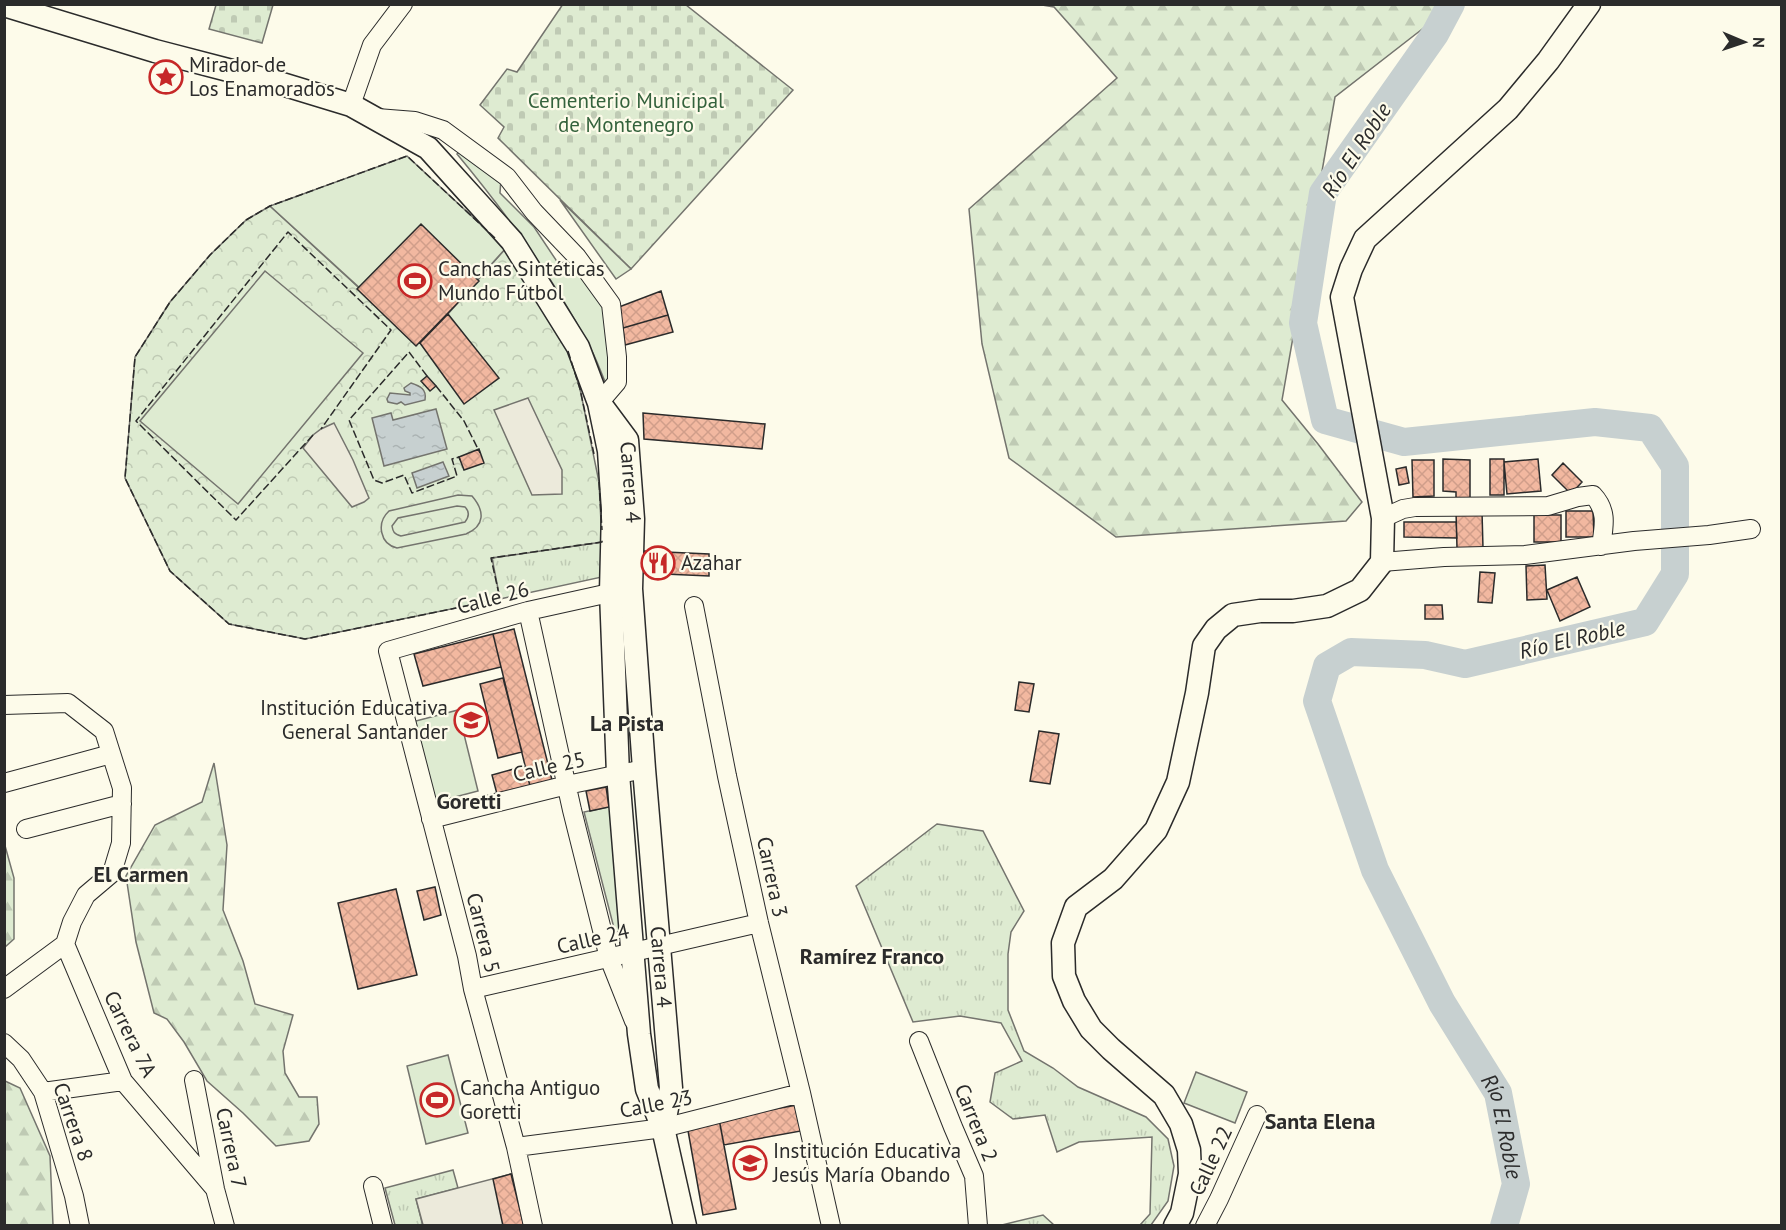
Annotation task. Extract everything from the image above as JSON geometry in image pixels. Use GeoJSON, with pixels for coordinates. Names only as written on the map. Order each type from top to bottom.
{"type":"FeatureCollection","features":[{"type":"Feature","properties":{"kind":"main road"},"geometry":{"type":"LineString","coordinates":[[1175,1226],[1182,1213],[1190,1173],[1189,1150],[1181,1124],[1164,1095],[1091,1029],[1074,1001],[1064,976],[1063,943],[1076,907],[1113,879],[1156,830],[1178,782],[1197,693],[1204,646],[1216,629],[1233,615],[1327,606],[1360,590],[1382,562],[1383,518],[1342,297],[1351,269],[1365,239],[1508,110],[1548,61],[1589,4]]}},
{"type":"Feature","properties":{"kind":"main road","name":"Carrera 4"},"geometry":{"type":"LineString","coordinates":[[4,5],[155,51],[282,84],[351,105],[428,148],[512,241],[578,347],[600,403],[627,440],[633,519],[621,590],[618,774],[639,1034],[647,1089],[663,1128],[685,1226]]}},
{"type":"Feature","properties":{"kind":"main road","name":"Carrera 4"},"geometry":{"type":"LineString","coordinates":[[621,590],[644,769],[671,1088],[663,1128]]}},
{"type":"Feature","properties":{"kind":"street"},"geometry":{"type":"LineString","coordinates":[[351,105],[372,45],[403,4]]}},
{"type":"Feature","properties":{"kind":"street"},"geometry":{"type":"LineString","coordinates":[[376,118],[415,121],[443,130],[507,177],[534,212],[577,257],[611,304],[617,357],[617,382],[600,403]]}},
{"type":"Feature","properties":{"kind":"street"},"geometry":{"type":"LineString","coordinates":[[1383,518],[1403,508],[1548,506],[1593,495],[1600,503],[1605,521],[1601,546]]}},
{"type":"Feature","properties":{"kind":"street"},"geometry":{"type":"LineString","coordinates":[[1382,562],[1444,557],[1525,555],[1751,529]]}},
{"type":"Feature","properties":{"kind":"street","name":"Calle 26"},"geometry":{"type":"LineString","coordinates":[[388,651],[528,611],[621,590]]}},
{"type":"Feature","properties":{"kind":"street","name":"Carrera 3"},"geometry":{"type":"LineString","coordinates":[[694,606],[727,776],[759,923],[831,1226]]}},
{"type":"Feature","properties":{"kind":"street","name":"Carrera 4"},"geometry":{"type":"LineString","coordinates":[[528,611],[609,958],[639,1034]]}},
{"type":"Feature","properties":{"kind":"street","name":"Carrera 5"},"geometry":{"type":"LineString","coordinates":[[388,651],[467,956],[473,989],[516,1147],[533,1226]]}},
{"type":"Feature","properties":{"kind":"street"},"geometry":{"type":"LineString","coordinates":[[4,705],[68,703],[104,731],[122,789],[121,843],[112,873],[86,895],[72,922],[65,944],[4,989]]}},
{"type":"Feature","properties":{"kind":"street"},"geometry":{"type":"LineString","coordinates":[[4,783],[111,754]]}},
{"type":"Feature","properties":{"kind":"street","name":"Calle 25"},"geometry":{"type":"LineString","coordinates":[[430,819],[567,785],[644,769]]}},
{"type":"Feature","properties":{"kind":"street"},"geometry":{"type":"LineString","coordinates":[[26,829],[122,804]]}},
{"type":"Feature","properties":{"kind":"street","name":"Calle 24"},"geometry":{"type":"LineString","coordinates":[[473,989],[759,923]]}},
{"type":"Feature","properties":{"kind":"street","name":"Carrera 7A"},"geometry":{"type":"LineString","coordinates":[[65,944],[123,1081],[215,1190]]}},
{"type":"Feature","properties":{"kind":"street","name":"Carrera 2"},"geometry":{"type":"LineString","coordinates":[[919,1041],[974,1176],[978,1226]]}},
{"type":"Feature","properties":{"kind":"street","name":"Carrera 8"},"geometry":{"type":"LineString","coordinates":[[4,1043],[43,1092],[74,1196],[80,1226]]}},
{"type":"Feature","properties":{"kind":"street","name":"Carrera 7"},"geometry":{"type":"LineString","coordinates":[[194,1080],[224,1225]]}},
{"type":"Feature","properties":{"kind":"street"},"geometry":{"type":"LineString","coordinates":[[43,1092],[123,1081]]}},
{"type":"Feature","properties":{"kind":"street","name":"Calle 23"},"geometry":{"type":"LineString","coordinates":[[516,1147],[663,1128],[801,1092]]}},
{"type":"Feature","properties":{"kind":"street","name":"Calle 22"},"geometry":{"type":"LineString","coordinates":[[1204,1226],[1219,1199],[1257,1114]]}},
{"type":"Feature","properties":{"kind":"street"},"geometry":{"type":"LineString","coordinates":[[373,1186],[383,1226]]}},
{"type":"Feature","properties":{"kind":"green space","name":"Cementerio Municipal de Montenegro"},"geometry":{"type":"Polygon","coordinates":[[[563,4],[686,5],[793,90],[631,269],[498,138],[504,127],[480,105],[507,69],[517,72],[563,4]]]}},
{"type":"Feature","properties":{"kind":"green space"},"geometry":{"type":"Polygon","coordinates":[[[216,5],[273,5],[262,43],[209,29],[216,5]]]}},
{"type":"Feature","properties":{"kind":"green space"},"geometry":{"type":"Polygon","coordinates":[[[1042,5],[1446,5],[1430,23],[1335,97],[1282,400],[1362,502],[1346,521],[1116,537],[1009,458],[982,344],[969,209],[1117,78],[1054,7],[1042,5]]]}},
{"type":"Feature","properties":{"kind":"green space"},"geometry":{"type":"Polygon","coordinates":[[[462,149],[501,178],[500,193],[534,227],[558,263],[572,261],[607,311],[611,378],[606,384],[590,347],[558,292],[510,221],[457,154],[462,149]]]}},
{"type":"Feature","properties":{"kind":"green space","name":"Canchas Sintéticas Mundo Fútbol"},"geometry":{"type":"Polygon","coordinates":[[[407,156],[506,248],[420,343],[270,206],[407,156]]]}},
{"type":"Feature","properties":{"kind":"green space"},"geometry":{"type":"Polygon","coordinates":[[[560,200],[631,269],[616,279],[560,200]]]}},
{"type":"Feature","properties":{"kind":"green space"},"geometry":{"type":"Polygon","coordinates":[[[270,206],[419,343],[448,314],[506,248],[568,350],[580,389],[599,482],[602,542],[492,558],[500,599],[305,639],[229,624],[170,571],[125,478],[135,357],[170,302],[210,255],[246,220],[270,206]]]}},
{"type":"Feature","properties":{"kind":"green space"},"geometry":{"type":"Polygon","coordinates":[[[265,271],[363,353],[238,504],[140,421],[265,271]]]}},
{"type":"Feature","properties":{"kind":"green space"},"geometry":{"type":"Polygon","coordinates":[[[458,495],[472,496],[479,507],[481,518],[477,527],[466,534],[397,548],[387,542],[382,532],[382,521],[389,511],[458,495]],[[457,506],[398,518],[392,526],[393,530],[395,534],[401,536],[465,522],[468,511],[465,507],[457,506]]]}},
{"type":"Feature","properties":{"kind":"green space"},"geometry":{"type":"Polygon","coordinates":[[[602,542],[602,577],[500,599],[491,558],[602,542]]]}},
{"type":"Feature","properties":{"kind":"green space"},"geometry":{"type":"Polygon","coordinates":[[[458,710],[478,791],[432,803],[412,722],[458,710]]]}},
{"type":"Feature","properties":{"kind":"green space"},"geometry":{"type":"Polygon","coordinates":[[[214,763],[227,845],[223,910],[243,961],[255,1004],[293,1015],[283,1051],[285,1073],[299,1097],[317,1097],[319,1124],[309,1141],[276,1146],[207,1081],[184,1042],[167,1019],[154,1013],[136,942],[126,876],[155,825],[202,802],[214,763]]]}},
{"type":"Feature","properties":{"kind":"green space"},"geometry":{"type":"Polygon","coordinates":[[[613,806],[624,931],[615,932],[584,812],[613,806]]]}},
{"type":"Feature","properties":{"kind":"green space"},"geometry":{"type":"Polygon","coordinates":[[[937,824],[983,831],[1024,911],[1011,932],[1008,954],[1008,1010],[1024,1051],[1053,1068],[1078,1087],[1146,1117],[1168,1139],[1174,1166],[1168,1201],[1151,1225],[1140,1225],[1150,1214],[1152,1137],[1079,1142],[1057,1152],[1045,1115],[1013,1119],[990,1102],[995,1073],[1022,1061],[1001,1023],[960,1016],[913,1022],[856,886],[937,824]]]}},
{"type":"Feature","properties":{"kind":"green space"},"geometry":{"type":"Polygon","coordinates":[[[4,842],[14,878],[14,939],[5,947],[4,842]]]}},
{"type":"Feature","properties":{"kind":"green space","name":"Cancha Antiguo Goretti"},"geometry":{"type":"Polygon","coordinates":[[[448,1055],[468,1133],[426,1144],[407,1066],[448,1055]]]}},
{"type":"Feature","properties":{"kind":"green space"},"geometry":{"type":"Polygon","coordinates":[[[1196,1072],[1247,1092],[1235,1123],[1184,1103],[1196,1072]]]}},
{"type":"Feature","properties":{"kind":"green space"},"geometry":{"type":"Polygon","coordinates":[[[5,1081],[20,1088],[50,1156],[53,1225],[5,1225],[5,1081]]]}},
{"type":"Feature","properties":{"kind":"green space"},"geometry":{"type":"Polygon","coordinates":[[[453,1170],[458,1188],[416,1199],[423,1226],[395,1225],[385,1188],[453,1170]]]}},
{"type":"Feature","properties":{"kind":"green space"},"geometry":{"type":"Polygon","coordinates":[[[1043,1215],[1054,1225],[1002,1225],[1043,1215]]]}},
{"type":"Feature","properties":{"kind":"shaded area"},"geometry":{"type":"Polygon","coordinates":[[[528,398],[562,470],[562,494],[532,495],[494,410],[528,398]]]}},
{"type":"Feature","properties":{"kind":"shaded area"},"geometry":{"type":"Polygon","coordinates":[[[334,423],[369,498],[352,507],[303,448],[313,435],[334,423]]]}},
{"type":"Feature","properties":{"kind":"shaded area"},"geometry":{"type":"Polygon","coordinates":[[[511,1174],[524,1225],[423,1225],[416,1199],[511,1174]]]}},
{"type":"Feature","properties":{"kind":"water"},"geometry":{"type":"Polygon","coordinates":[[[411,383],[422,388],[425,400],[405,405],[401,402],[397,404],[388,402],[390,393],[410,395],[404,388],[411,383]]]}},
{"type":"Feature","properties":{"kind":"water"},"geometry":{"type":"Polygon","coordinates":[[[436,409],[447,449],[384,466],[372,418],[391,413],[393,420],[436,409]]]}},
{"type":"Feature","properties":{"kind":"water"},"geometry":{"type":"Polygon","coordinates":[[[443,462],[449,476],[417,488],[412,473],[443,462]]]}},
{"type":"Feature","properties":{"kind":"building"},"geometry":{"type":"Polygon","coordinates":[[[421,224],[479,281],[416,346],[357,289],[421,224]]]}},
{"type":"Feature","properties":{"kind":"building"},"geometry":{"type":"Polygon","coordinates":[[[661,291],[668,315],[623,328],[619,307],[661,291]]]}},
{"type":"Feature","properties":{"kind":"building"},"geometry":{"type":"Polygon","coordinates":[[[448,314],[499,378],[464,404],[420,343],[448,314]]]}},
{"type":"Feature","properties":{"kind":"building"},"geometry":{"type":"Polygon","coordinates":[[[668,315],[673,332],[625,345],[623,328],[668,315]]]}},
{"type":"Feature","properties":{"kind":"building"},"geometry":{"type":"Polygon","coordinates":[[[427,376],[436,386],[430,391],[421,381],[427,376]]]}},
{"type":"Feature","properties":{"kind":"building"},"geometry":{"type":"Polygon","coordinates":[[[643,413],[765,424],[762,449],[644,439],[643,413]]]}},
{"type":"Feature","properties":{"kind":"building"},"geometry":{"type":"Polygon","coordinates":[[[479,449],[484,463],[464,470],[459,457],[479,449]]]}},
{"type":"Feature","properties":{"kind":"building"},"geometry":{"type":"Polygon","coordinates":[[[1443,459],[1470,460],[1470,501],[1456,501],[1456,492],[1443,491],[1443,459]]]}},
{"type":"Feature","properties":{"kind":"building"},"geometry":{"type":"Polygon","coordinates":[[[1490,459],[1504,459],[1504,495],[1490,495],[1490,459]]]}},
{"type":"Feature","properties":{"kind":"building"},"geometry":{"type":"Polygon","coordinates":[[[1538,459],[1541,491],[1507,494],[1504,462],[1538,459]]]}},
{"type":"Feature","properties":{"kind":"building"},"geometry":{"type":"Polygon","coordinates":[[[1412,460],[1434,460],[1434,496],[1413,497],[1412,460]]]}},
{"type":"Feature","properties":{"kind":"building"},"geometry":{"type":"Polygon","coordinates":[[[1563,463],[1582,482],[1571,494],[1552,475],[1563,463]]]}},
{"type":"Feature","properties":{"kind":"building"},"geometry":{"type":"Polygon","coordinates":[[[1406,467],[1409,483],[1399,485],[1396,469],[1406,467]]]}},
{"type":"Feature","properties":{"kind":"building"},"geometry":{"type":"Polygon","coordinates":[[[1456,511],[1482,511],[1483,548],[1457,548],[1456,511]]]}},
{"type":"Feature","properties":{"kind":"building"},"geometry":{"type":"Polygon","coordinates":[[[1566,511],[1593,511],[1594,537],[1566,537],[1566,511]]]}},
{"type":"Feature","properties":{"kind":"building"},"geometry":{"type":"Polygon","coordinates":[[[1534,515],[1561,515],[1561,542],[1534,542],[1534,515]]]}},
{"type":"Feature","properties":{"kind":"building"},"geometry":{"type":"Polygon","coordinates":[[[1404,522],[1456,522],[1457,538],[1404,537],[1404,522]]]}},
{"type":"Feature","properties":{"kind":"building"},"geometry":{"type":"Polygon","coordinates":[[[643,551],[709,554],[709,576],[642,573],[643,551]]]}},
{"type":"Feature","properties":{"kind":"building"},"geometry":{"type":"Polygon","coordinates":[[[1545,565],[1547,599],[1527,600],[1526,566],[1545,565]]]}},
{"type":"Feature","properties":{"kind":"building"},"geometry":{"type":"Polygon","coordinates":[[[1480,572],[1495,573],[1492,603],[1478,602],[1480,572]]]}},
{"type":"Feature","properties":{"kind":"building"},"geometry":{"type":"Polygon","coordinates":[[[1577,577],[1590,607],[1560,621],[1547,590],[1577,577]]]}},
{"type":"Feature","properties":{"kind":"building"},"geometry":{"type":"Polygon","coordinates":[[[1425,605],[1442,605],[1443,619],[1425,619],[1425,605]]]}},
{"type":"Feature","properties":{"kind":"building"},"geometry":{"type":"Polygon","coordinates":[[[514,629],[552,780],[530,786],[493,634],[514,629]]]}},
{"type":"Feature","properties":{"kind":"building"},"geometry":{"type":"Polygon","coordinates":[[[493,634],[501,667],[423,686],[414,654],[493,634]]]}},
{"type":"Feature","properties":{"kind":"building"},"geometry":{"type":"Polygon","coordinates":[[[503,678],[522,752],[498,758],[480,684],[503,678]]]}},
{"type":"Feature","properties":{"kind":"building"},"geometry":{"type":"Polygon","coordinates":[[[1019,682],[1034,684],[1029,712],[1015,710],[1019,682]]]}},
{"type":"Feature","properties":{"kind":"building"},"geometry":{"type":"Polygon","coordinates":[[[1039,731],[1059,734],[1050,784],[1030,781],[1039,731]]]}},
{"type":"Feature","properties":{"kind":"building"},"geometry":{"type":"Polygon","coordinates":[[[525,766],[530,786],[497,794],[492,775],[525,766]]]}},
{"type":"Feature","properties":{"kind":"building"},"geometry":{"type":"Polygon","coordinates":[[[606,787],[609,807],[590,811],[586,791],[606,787]]]}},
{"type":"Feature","properties":{"kind":"building"},"geometry":{"type":"Polygon","coordinates":[[[435,887],[441,915],[424,920],[417,891],[435,887]]]}},
{"type":"Feature","properties":{"kind":"building"},"geometry":{"type":"Polygon","coordinates":[[[396,889],[417,975],[358,989],[338,903],[396,889]]]}},
{"type":"Feature","properties":{"kind":"building"},"geometry":{"type":"Polygon","coordinates":[[[797,1105],[801,1131],[724,1145],[719,1119],[797,1105]]]}},
{"type":"Feature","properties":{"kind":"building"},"geometry":{"type":"Polygon","coordinates":[[[719,1119],[736,1209],[703,1215],[687,1125],[719,1119]]]}},
{"type":"Feature","properties":{"kind":"building"},"geometry":{"type":"Polygon","coordinates":[[[511,1174],[524,1226],[503,1226],[493,1179],[511,1174]]]}},
{"type":"Feature","properties":{"kind":"waterway","name":"Río El Roble"},"geometry":{"type":"LineString","coordinates":[[1451,4],[1435,34],[1323,193],[1303,323],[1325,420],[1404,442],[1595,422],[1650,428],[1675,466],[1675,574],[1645,622],[1465,664],[1425,655],[1351,652],[1327,666],[1317,701],[1375,870],[1442,1003],[1498,1093],[1516,1184],[1504,1226]]}},
{"type":"Feature","properties":{"kind":"fence"},"geometry":{"type":"LineString","coordinates":[[495,238],[407,156],[270,206],[246,220],[210,255],[170,302],[135,357],[125,478],[170,571],[229,624],[305,639],[500,599],[491,558],[602,542],[602,539]]}},
{"type":"Feature","properties":{"kind":"fence"},"geometry":{"type":"LineString","coordinates":[[313,435],[236,520],[136,421],[288,232],[391,330],[321,429]]}},
{"type":"Feature","properties":{"kind":"fence"},"geometry":{"type":"LineString","coordinates":[[568,351],[580,389],[594,454]]}},
{"type":"Feature","properties":{"kind":"fence"},"geometry":{"type":"LineString","coordinates":[[427,376],[409,352],[349,420],[374,480],[382,483],[404,475],[412,493],[457,476],[452,459],[459,457],[460,460]]}},
{"type":"Feature","properties":{"kind":"fence"},"geometry":{"type":"LineString","coordinates":[[436,386],[464,421],[480,453]]}},
{"type":"Feature","properties":{"kind":"fence"},"geometry":{"type":"LineString","coordinates":[[599,482],[602,530]]}},
{"type":"Feature","properties":{"kind":"place","name":"Mirador de Los Enamorados"},"geometry":{"type":"Point","coordinates":[166,77]}},
{"type":"Feature","properties":{"kind":"place","name":"Canchas Sintéticas Mundo Fútbol"},"geometry":{"type":"Point","coordinates":[415,281]}},
{"type":"Feature","properties":{"kind":"place","name":"Azahar"},"geometry":{"type":"Point","coordinates":[658,563]}},
{"type":"Feature","properties":{"kind":"place","name":"Institución Educativa General Santander"},"geometry":{"type":"Point","coordinates":[471,720]}},
{"type":"Feature","properties":{"kind":"place","name":"Cancha Antiguo Goretti"},"geometry":{"type":"Point","coordinates":[437,1100]}},
{"type":"Feature","properties":{"kind":"place","name":"Institución Educativa Jesús María Obando"},"geometry":{"type":"Point","coordinates":[750,1163]}},
{"type":"Feature","properties":{"kind":"district","name":"La Pista"},"geometry":{"type":"Point","coordinates":[627,723]}},
{"type":"Feature","properties":{"kind":"district","name":"Goretti"},"geometry":{"type":"Point","coordinates":[469,801]}},
{"type":"Feature","properties":{"kind":"district","name":"El Carmen"},"geometry":{"type":"Point","coordinates":[141,874]}},
{"type":"Feature","properties":{"kind":"district","name":"Ramírez Franco"},"geometry":{"type":"Point","coordinates":[872,956]}},
{"type":"Feature","properties":{"kind":"district","name":"Santa Elena"},"geometry":{"type":"Point","coordinates":[1320,1121]}}]}
